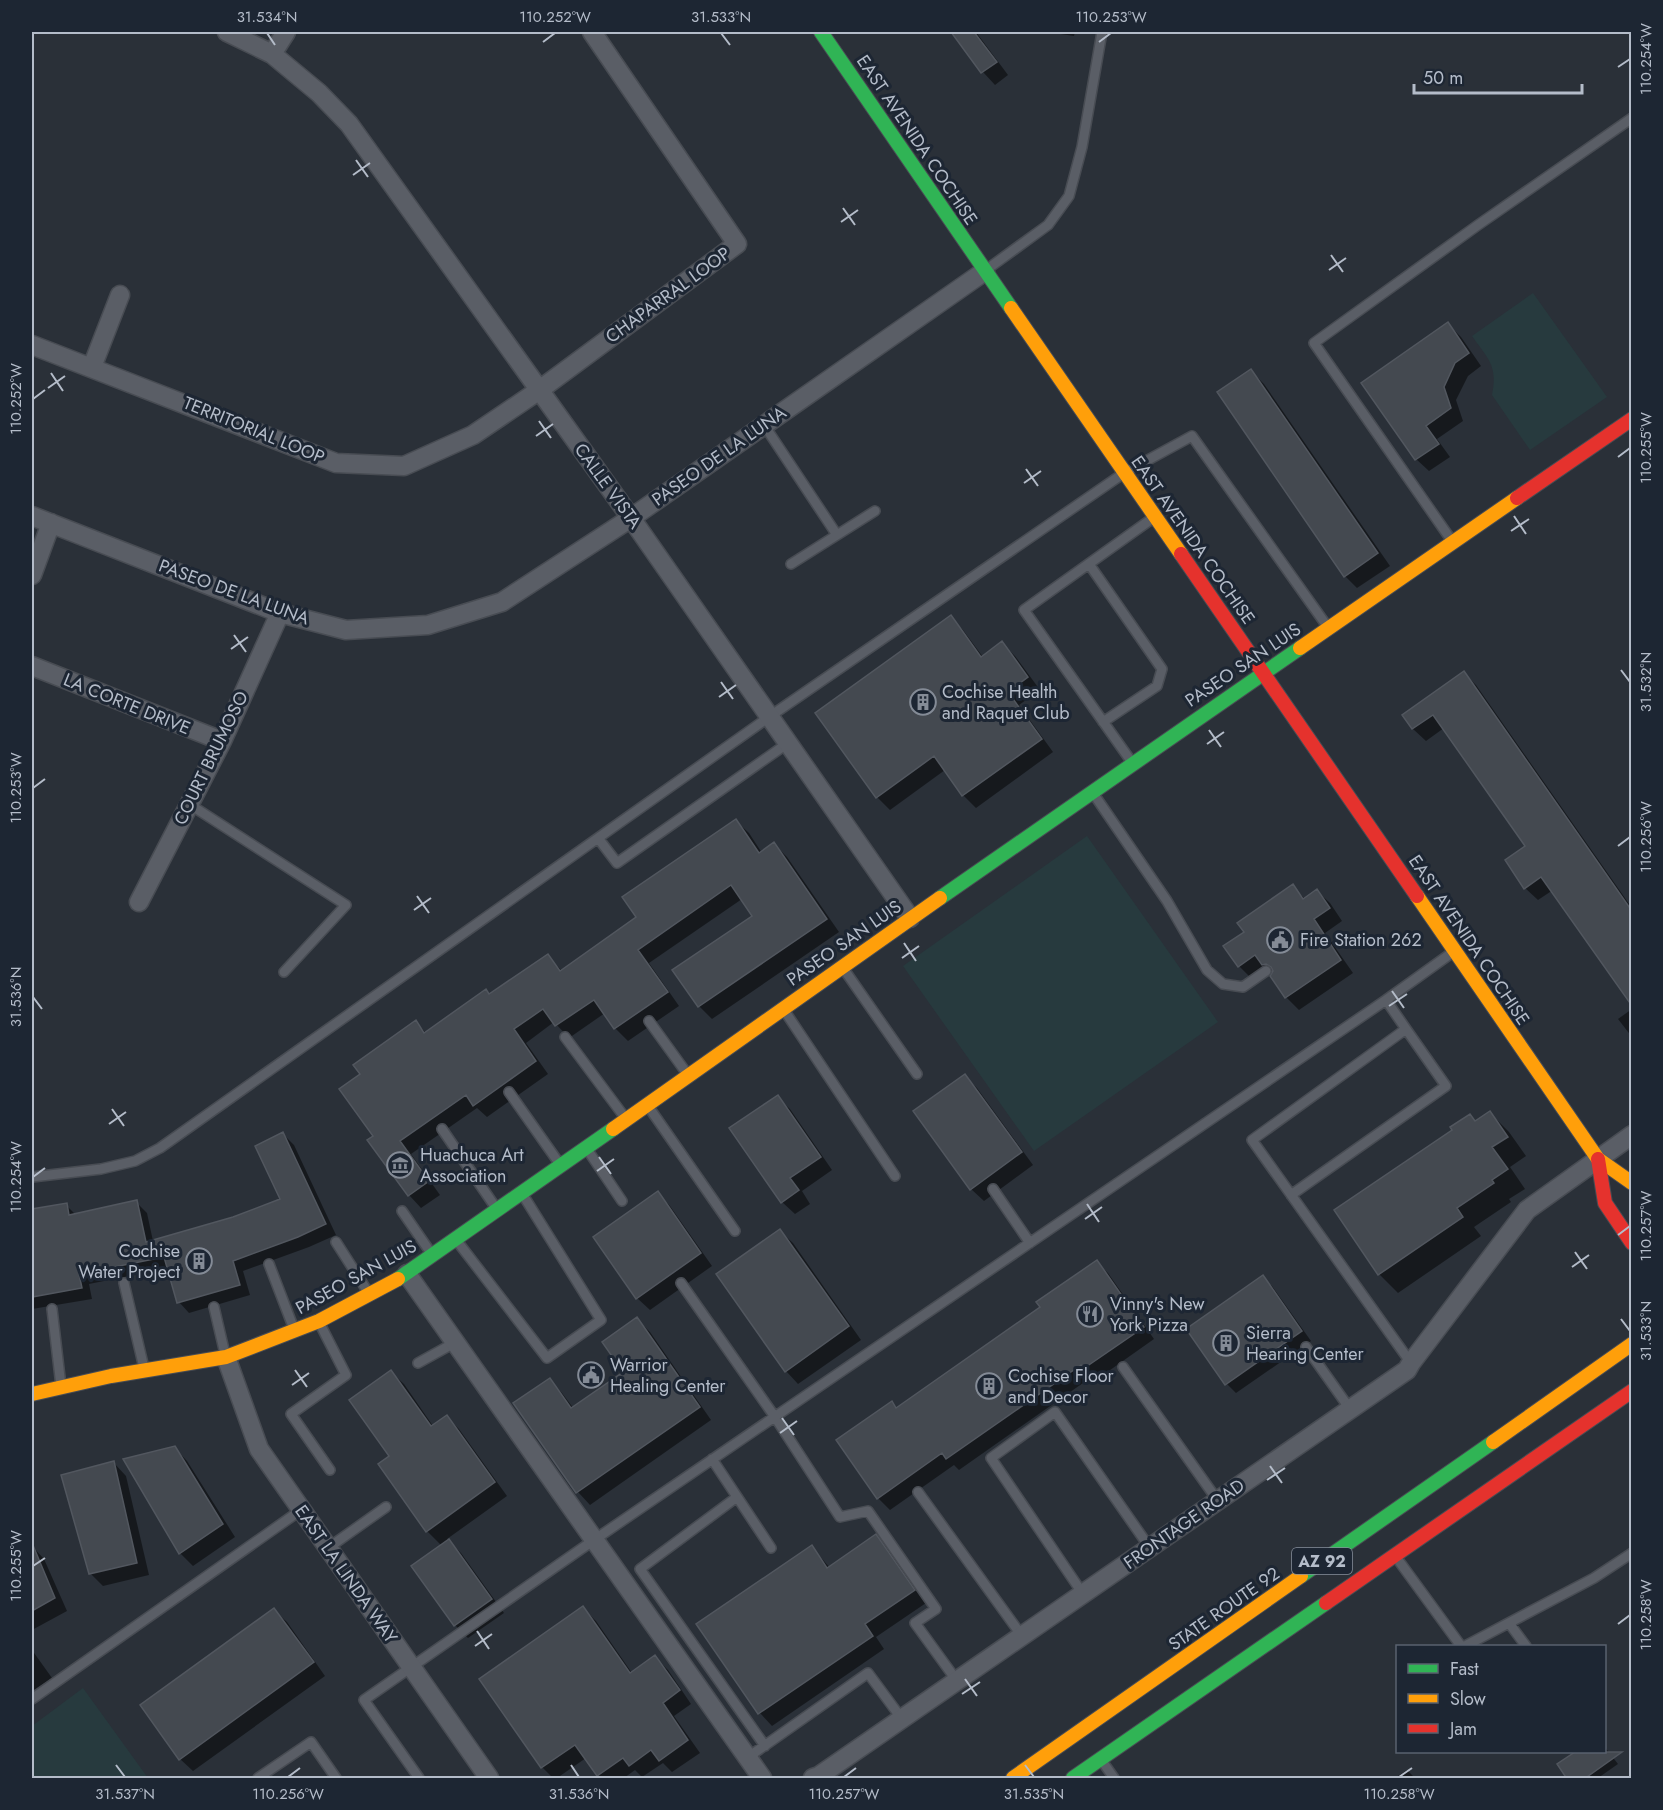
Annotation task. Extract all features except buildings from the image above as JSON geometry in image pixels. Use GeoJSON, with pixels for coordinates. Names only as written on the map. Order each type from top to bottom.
{"type":"FeatureCollection","features":[{"type":"Feature","properties":{"kind":"street","name":"CALLE VISTA"},"geometry":{"type":"LineString","coordinates":[[227,32],[272,54],[319,93],[349,124],[631,518],[910,918]]}},
{"type":"Feature","properties":{"kind":"street"},"geometry":{"type":"LineString","coordinates":[[272,54],[286,32]]}},
{"type":"Feature","properties":{"kind":"street","name":"CHAPARRAL LOOP"},"geometry":{"type":"LineString","coordinates":[[538,391],[737,244],[592,32]]}},
{"type":"Feature","properties":{"kind":"street","name":"EAST AVENIDA COCHISE"},"geometry":{"type":"LineString","coordinates":[[821,32],[1598,1159]]}},
{"type":"Feature","properties":{"kind":"street","name":"PASEO DE LA LUNA"},"geometry":{"type":"LineString","coordinates":[[32,516],[280,612],[346,630],[428,625],[502,602],[631,518],[985,271]]}},
{"type":"Feature","properties":{"kind":"street"},"geometry":{"type":"LineString","coordinates":[[92,367],[120,295]]}},
{"type":"Feature","properties":{"kind":"street","name":"TERRITORIAL LOOP"},"geometry":{"type":"LineString","coordinates":[[32,345],[336,463],[404,466],[473,435],[538,391]]}},
{"type":"Feature","properties":{"kind":"street","name":"PASEO SAN LUIS"},"geometry":{"type":"LineString","coordinates":[[32,1394],[61,1386],[226,1358],[319,1321],[406,1274],[1132,763],[1632,419]]}},
{"type":"Feature","properties":{"kind":"street"},"geometry":{"type":"LineString","coordinates":[[32,575],[51,523]]}},
{"type":"Feature","properties":{"kind":"street","name":"COURT BRUMOSO"},"geometry":{"type":"LineString","coordinates":[[139,902],[222,741],[280,612]]}},
{"type":"Feature","properties":{"kind":"street","name":"LA CORTE DRIVE"},"geometry":{"type":"LineString","coordinates":[[32,666],[222,741]]}},
{"type":"Feature","properties":{"kind":"street","name":"FRONTAGE ROAD"},"geometry":{"type":"LineString","coordinates":[[813,1779],[1407,1370],[1527,1210],[1632,1135]]}},
{"type":"Feature","properties":{"kind":"street"},"geometry":{"type":"LineString","coordinates":[[1598,1159],[1632,1183]]}},
{"type":"Feature","properties":{"kind":"street"},"geometry":{"type":"LineString","coordinates":[[1598,1159],[1605,1203],[1632,1243]]}},
{"type":"Feature","properties":{"kind":"street"},"geometry":{"type":"LineString","coordinates":[[406,1274],[762,1779]]}},
{"type":"Feature","properties":{"kind":"street","name":"STATE ROUTE 92"},"geometry":{"type":"LineString","coordinates":[[1073,1779],[1090,1746],[1632,1344]]}},
{"type":"Feature","properties":{"kind":"street","name":"EAST LA LINDA WAY"},"geometry":{"type":"LineString","coordinates":[[226,1358],[259,1449],[489,1779]]}},
{"type":"Feature","properties":{"kind":"street","name":"STATE ROUTE 92"},"geometry":{"type":"LineString","coordinates":[[1013,1779],[1090,1746],[1395,1555],[1632,1391]]}},
{"type":"Feature","properties":{"kind":"lane"},"geometry":{"type":"LineString","coordinates":[[985,271],[1048,225],[1069,196],[1082,147],[1102,32]]}},
{"type":"Feature","properties":{"kind":"lane"},"geometry":{"type":"LineString","coordinates":[[1454,543],[1314,343],[1632,118]]}},
{"type":"Feature","properties":{"kind":"lane"},"geometry":{"type":"LineString","coordinates":[[764,425],[837,535]]}},
{"type":"Feature","properties":{"kind":"lane"},"geometry":{"type":"LineString","coordinates":[[32,1177],[101,1169],[135,1161],[160,1148],[769,717],[1124,473],[1192,436],[1329,628]]}},
{"type":"Feature","properties":{"kind":"lane"},"geometry":{"type":"LineString","coordinates":[[791,564],[875,511]]}},
{"type":"Feature","properties":{"kind":"lane"},"geometry":{"type":"LineString","coordinates":[[1132,763],[1024,610],[1155,517]]}},
{"type":"Feature","properties":{"kind":"lane"},"geometry":{"type":"LineString","coordinates":[[1089,564],[1162,669],[1157,686],[1103,722]]}},
{"type":"Feature","properties":{"kind":"lane"},"geometry":{"type":"LineString","coordinates":[[598,838],[616,863],[788,743]]}},
{"type":"Feature","properties":{"kind":"lane"},"geometry":{"type":"LineString","coordinates":[[1092,791],[1167,901],[1207,970],[1223,984],[1243,987],[1266,971]]}},
{"type":"Feature","properties":{"kind":"lane"},"geometry":{"type":"LineString","coordinates":[[189,804],[346,905],[284,972]]}},
{"type":"Feature","properties":{"kind":"lane"},"geometry":{"type":"LineString","coordinates":[[419,1779],[364,1700],[1455,951]]}},
{"type":"Feature","properties":{"kind":"lane"},"geometry":{"type":"LineString","coordinates":[[842,966],[916,1074]]}},
{"type":"Feature","properties":{"kind":"lane"},"geometry":{"type":"LineString","coordinates":[[1291,1195],[1446,1086],[1386,1000]]}},
{"type":"Feature","properties":{"kind":"lane"},"geometry":{"type":"LineString","coordinates":[[783,1008],[895,1176]]}},
{"type":"Feature","properties":{"kind":"lane"},"geometry":{"type":"LineString","coordinates":[[649,1021],[688,1075]]}},
{"type":"Feature","properties":{"kind":"lane"},"geometry":{"type":"LineString","coordinates":[[1406,1029],[1252,1140],[1411,1363]]}},
{"type":"Feature","properties":{"kind":"lane"},"geometry":{"type":"LineString","coordinates":[[565,1037],[626,1119]]}},
{"type":"Feature","properties":{"kind":"lane"},"geometry":{"type":"LineString","coordinates":[[509,1092],[560,1165]]}},
{"type":"Feature","properties":{"kind":"lane"},"geometry":{"type":"LineString","coordinates":[[647,1104],[735,1231]]}},
{"type":"Feature","properties":{"kind":"lane"},"geometry":{"type":"LineString","coordinates":[[442,1130],[497,1210]]}},
{"type":"Feature","properties":{"kind":"lane"},"geometry":{"type":"LineString","coordinates":[[586,1147],[622,1201]]}},
{"type":"Feature","properties":{"kind":"lane"},"geometry":{"type":"LineString","coordinates":[[993,1190],[1030,1243]]}},
{"type":"Feature","properties":{"kind":"lane"},"geometry":{"type":"LineString","coordinates":[[456,1239],[547,1358],[601,1320],[522,1192]]}},
{"type":"Feature","properties":{"kind":"lane"},"geometry":{"type":"LineString","coordinates":[[402,1211],[433,1255]]}},
{"type":"Feature","properties":{"kind":"lane"},"geometry":{"type":"LineString","coordinates":[[336,1242],[369,1294]]}},
{"type":"Feature","properties":{"kind":"lane"},"geometry":{"type":"LineString","coordinates":[[269,1264],[295,1331]]}},
{"type":"Feature","properties":{"kind":"lane"},"geometry":{"type":"LineString","coordinates":[[124,1283],[144,1371]]}},
{"type":"Feature","properties":{"kind":"lane"},"geometry":{"type":"LineString","coordinates":[[681,1283],[775,1417],[840,1517],[868,1511],[936,1609],[915,1623],[957,1681]]}},
{"type":"Feature","properties":{"kind":"lane"},"geometry":{"type":"LineString","coordinates":[[214,1307],[226,1358]]}},
{"type":"Feature","properties":{"kind":"lane"},"geometry":{"type":"LineString","coordinates":[[52,1309],[61,1386]]}},
{"type":"Feature","properties":{"kind":"lane"},"geometry":{"type":"LineString","coordinates":[[319,1321],[346,1375],[291,1414],[330,1470]]}},
{"type":"Feature","properties":{"kind":"lane"},"geometry":{"type":"LineString","coordinates":[[418,1363],[456,1342]]}},
{"type":"Feature","properties":{"kind":"lane"},"geometry":{"type":"LineString","coordinates":[[1306,1347],[1350,1409]]}},
{"type":"Feature","properties":{"kind":"lane"},"geometry":{"type":"LineString","coordinates":[[1123,1367],[1218,1501]]}},
{"type":"Feature","properties":{"kind":"lane"},"geometry":{"type":"LineString","coordinates":[[1083,1594],[991,1458],[1055,1412],[1150,1548]]}},
{"type":"Feature","properties":{"kind":"lane"},"geometry":{"type":"LineString","coordinates":[[712,1460],[771,1548]]}},
{"type":"Feature","properties":{"kind":"lane"},"geometry":{"type":"LineString","coordinates":[[918,1492],[1022,1636]]}},
{"type":"Feature","properties":{"kind":"lane"},"geometry":{"type":"LineString","coordinates":[[737,1497],[640,1569],[765,1746]]}},
{"type":"Feature","properties":{"kind":"lane"},"geometry":{"type":"LineString","coordinates":[[328,1548],[386,1507]]}},
{"type":"Feature","properties":{"kind":"lane"},"geometry":{"type":"LineString","coordinates":[[32,1699],[301,1510]]}},
{"type":"Feature","properties":{"kind":"lane"},"geometry":{"type":"LineString","coordinates":[[1395,1555],[1462,1645]]}},
{"type":"Feature","properties":{"kind":"lane"},"geometry":{"type":"LineString","coordinates":[[1467,1645],[1594,1578],[1630,1556]]}},
{"type":"Feature","properties":{"kind":"lane"},"geometry":{"type":"LineString","coordinates":[[1509,1623],[1525,1645]]}},
{"type":"Feature","properties":{"kind":"lane"},"geometry":{"type":"LineString","coordinates":[[747,1758],[867,1673],[902,1719]]}},
{"type":"Feature","properties":{"kind":"lane"},"geometry":{"type":"LineString","coordinates":[[258,1779],[310,1742],[336,1779]]}},
{"type":"Feature","properties":{"kind":"lane"},"geometry":{"type":"LineString","coordinates":[[1090,1746],[1114,1779]]}},
{"type":"Feature","properties":{"kind":"green space"},"geometry":{"type":"Polygon","coordinates":[[[1533,293],[1607,397],[1530,450],[1492,395],[1493,369],[1472,336],[1533,293]]]}},
{"type":"Feature","properties":{"kind":"green space"},"geometry":{"type":"Polygon","coordinates":[[[1087,836],[1218,1022],[1034,1151],[903,966],[1087,836]]]}},
{"type":"Feature","properties":{"kind":"green space"},"geometry":{"type":"Polygon","coordinates":[[[83,1688],[148,1778],[32,1778],[32,1726],[83,1688]]]}},
{"type":"Feature","properties":{"kind":"traffic: fast"},"geometry":{"type":"LineString","coordinates":[[821,32],[1011,308]]}},
{"type":"Feature","properties":{"kind":"traffic: fast"},"geometry":{"type":"LineString","coordinates":[[940,898],[1300,648]]}},
{"type":"Feature","properties":{"kind":"traffic: fast"},"geometry":{"type":"LineString","coordinates":[[398,1279],[613,1129]]}},
{"type":"Feature","properties":{"kind":"traffic: fast"},"geometry":{"type":"LineString","coordinates":[[1301,1576],[1493,1442]]}},
{"type":"Feature","properties":{"kind":"traffic: fast"},"geometry":{"type":"LineString","coordinates":[[1073,1778],[1326,1603]]}},
{"type":"Feature","properties":{"kind":"traffic: slow"},"geometry":{"type":"LineString","coordinates":[[1011,308],[1181,554]]}},
{"type":"Feature","properties":{"kind":"traffic: slow"},"geometry":{"type":"LineString","coordinates":[[1300,648],[1517,498]]}},
{"type":"Feature","properties":{"kind":"traffic: slow"},"geometry":{"type":"LineString","coordinates":[[1417,896],[1598,1159],[1632,1183]]}},
{"type":"Feature","properties":{"kind":"traffic: slow"},"geometry":{"type":"LineString","coordinates":[[613,1129],[940,898]]}},
{"type":"Feature","properties":{"kind":"traffic: slow"},"geometry":{"type":"LineString","coordinates":[[32,1394],[111,1376],[226,1357],[319,1321],[398,1279]]}},
{"type":"Feature","properties":{"kind":"traffic: slow"},"geometry":{"type":"LineString","coordinates":[[1493,1442],[1632,1344]]}},
{"type":"Feature","properties":{"kind":"traffic: slow"},"geometry":{"type":"LineString","coordinates":[[1013,1778],[1301,1576]]}},
{"type":"Feature","properties":{"kind":"traffic: jam"},"geometry":{"type":"LineString","coordinates":[[1517,498],[1632,419]]}},
{"type":"Feature","properties":{"kind":"traffic: jam"},"geometry":{"type":"LineString","coordinates":[[1181,554],[1417,896]]}},
{"type":"Feature","properties":{"kind":"traffic: jam"},"geometry":{"type":"LineString","coordinates":[[1598,1159],[1605,1203],[1632,1243]]}},
{"type":"Feature","properties":{"kind":"traffic: jam"},"geometry":{"type":"LineString","coordinates":[[1326,1603],[1632,1391]]}},
{"type":"Feature","properties":{"kind":"place","name":"Cochise Health and Raquet Club"},"geometry":{"type":"Point","coordinates":[923,702]}},
{"type":"Feature","properties":{"kind":"place","name":"Fire Station 262"},"geometry":{"type":"Point","coordinates":[1280,940]}},
{"type":"Feature","properties":{"kind":"place","name":"Huachuca Art Association"},"geometry":{"type":"Point","coordinates":[400,1165]}},
{"type":"Feature","properties":{"kind":"place","name":"Cochise Water Project"},"geometry":{"type":"Point","coordinates":[199,1261]}},
{"type":"Feature","properties":{"kind":"place","name":"Vinny's New York Pizza"},"geometry":{"type":"Point","coordinates":[1090,1314]}},
{"type":"Feature","properties":{"kind":"place","name":"Sierra Hearing Center"},"geometry":{"type":"Point","coordinates":[1226,1343]}},
{"type":"Feature","properties":{"kind":"place","name":"Warrior Healing Center"},"geometry":{"type":"Point","coordinates":[591,1375]}},
{"type":"Feature","properties":{"kind":"place","name":"Cochise Floor and Decor"},"geometry":{"type":"Point","coordinates":[989,1386]}}]}
